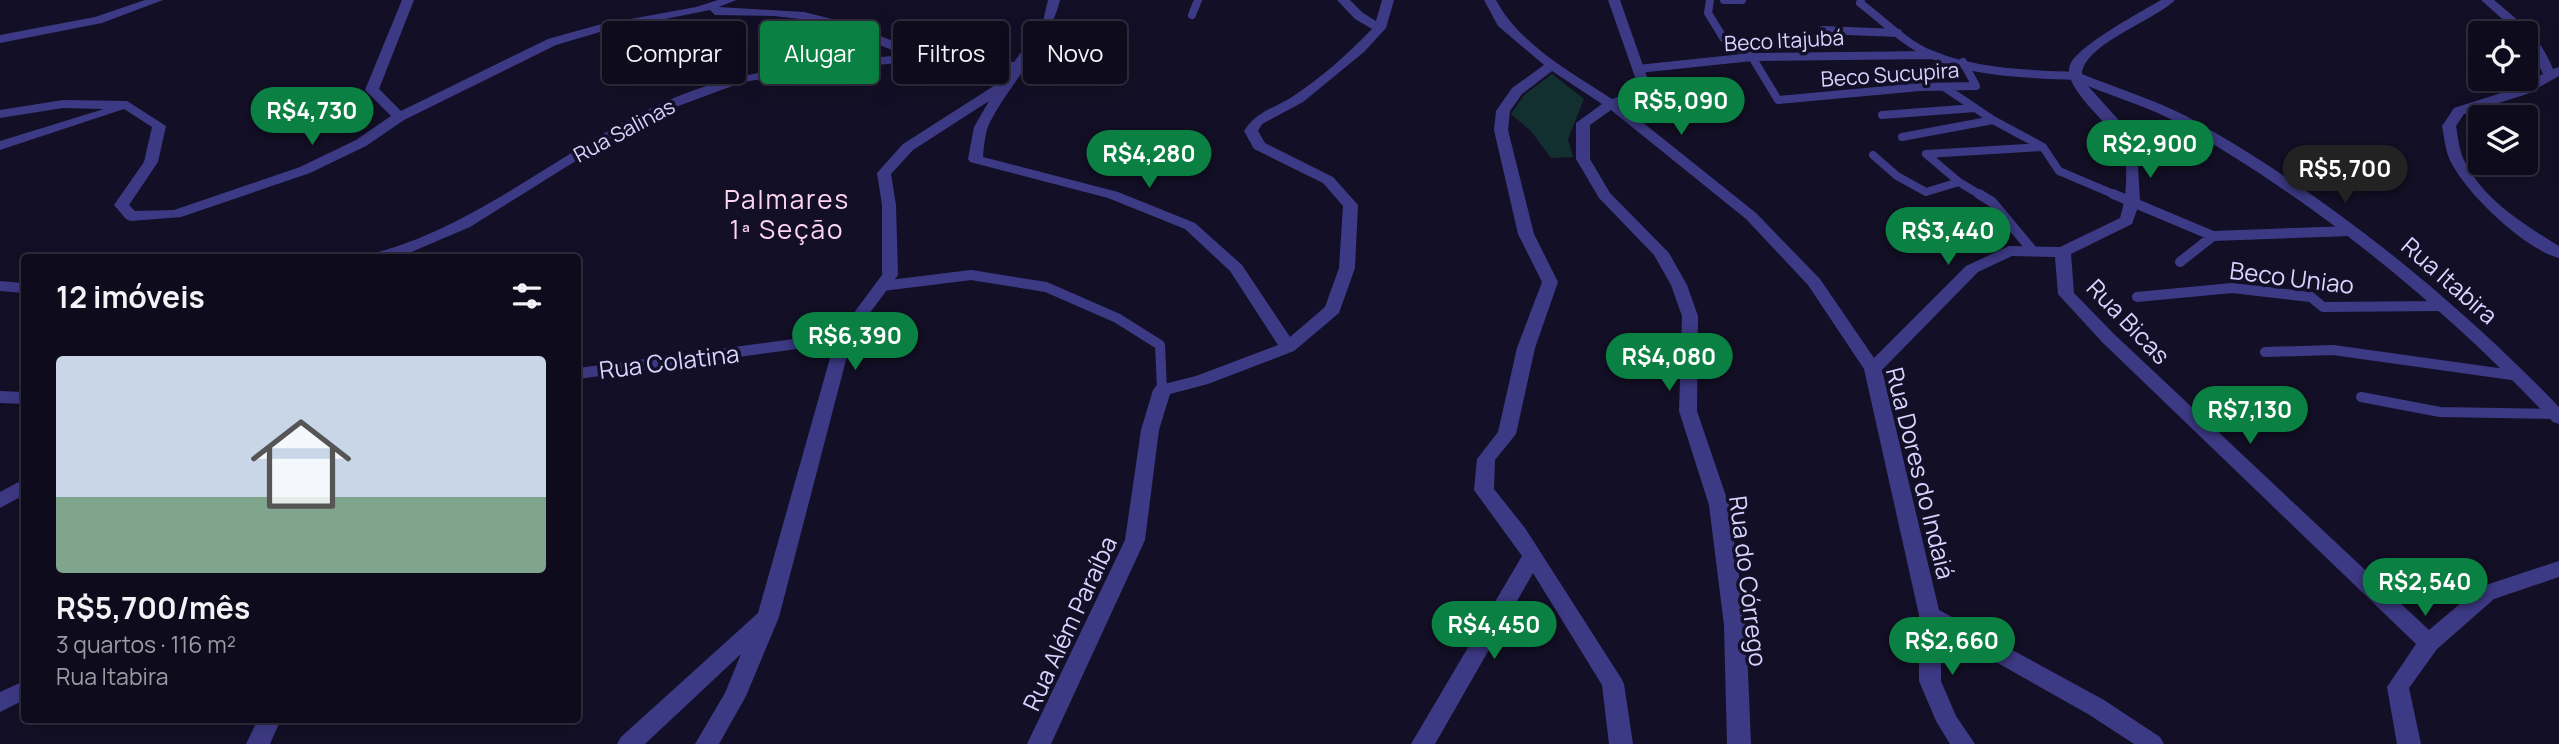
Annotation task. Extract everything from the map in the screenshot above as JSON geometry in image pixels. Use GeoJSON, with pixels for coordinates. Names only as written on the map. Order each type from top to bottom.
{"type":"FeatureCollection","features":[{"type":"Feature","properties":{"kind":"street"},"geometry":{"type":"LineString","coordinates":[[0,39],[98,20],[157,0]]}},
{"type":"Feature","properties":{"kind":"street"},"geometry":{"type":"LineString","coordinates":[[399,117],[372,90],[408,0]]}},
{"type":"Feature","properties":{"kind":"street"},"geometry":{"type":"LineString","coordinates":[[0,114],[64,104],[127,105],[159,126],[152,162],[121,205],[131,216],[176,214],[305,170],[361,143],[399,117],[508,61],[552,42],[598,29],[698,10],[730,0]]}},
{"type":"Feature","properties":{"kind":"street"},"geometry":{"type":"LineString","coordinates":[[1054,0],[1049,22],[1016,66],[981,127],[975,159],[1113,195],[1191,226],[1236,268],[1288,347]]}},
{"type":"Feature","properties":{"kind":"street"},"geometry":{"type":"LineString","coordinates":[[1343,0],[1359,16],[1380,28]]}},
{"type":"Feature","properties":{"kind":"street"},"geometry":{"type":"LineString","coordinates":[[1162,390],[1202,380],[1288,347],[1333,309],[1347,268],[1351,205],[1328,180],[1259,146],[1251,131],[1257,121],[1298,99],[1360,49],[1380,28],[1388,0]]}},
{"type":"Feature","properties":{"kind":"street","name":"Rua Dores do Indaiá"},"geometry":{"type":"LineString","coordinates":[[1490,0],[1502,23],[1552,65],[1611,104],[1751,216],[1814,282],[1873,369],[1930,615],[2096,707],[2152,744]]}},
{"type":"Feature","properties":{"kind":"street"},"geometry":{"type":"LineString","coordinates":[[1614,0],[1638,69]]}},
{"type":"Feature","properties":{"kind":"street"},"geometry":{"type":"LineString","coordinates":[[2133,201],[2130,150],[2119,129],[2090,99],[2075,76],[2076,65],[2092,48],[2169,0]]}},
{"type":"Feature","properties":{"kind":"street"},"geometry":{"type":"LineString","coordinates":[[2487,0],[2511,21]]}},
{"type":"Feature","properties":{"kind":"street"},"geometry":{"type":"LineString","coordinates":[[698,10],[760,10],[803,15],[833,22],[893,45]]}},
{"type":"Feature","properties":{"kind":"street"},"geometry":{"type":"LineString","coordinates":[[2538,47],[2556,74],[2522,90],[2459,111],[2449,126],[2456,157],[2479,191],[2515,226],[2559,253]]}},
{"type":"Feature","properties":{"kind":"street","name":"Rua Salinas"},"geometry":{"type":"LineString","coordinates":[[391,254],[465,225],[593,144],[668,105],[740,79],[828,65],[893,60]]}},
{"type":"Feature","properties":{"kind":"street","name":"Rua Salinas"},"geometry":{"type":"LineString","coordinates":[[1009,65],[1016,66]]}},
{"type":"Feature","properties":{"kind":"street"},"geometry":{"type":"LineString","coordinates":[[1552,65],[1517,91],[1503,111],[1501,130],[1526,234],[1550,282],[1526,348],[1507,435],[1486,459],[1484,490],[1518,533],[1531,558],[1613,684],[1621,744]]}},
{"type":"Feature","properties":{"kind":"street","name":"Rua do Córrego"},"geometry":{"type":"LineString","coordinates":[[1638,69],[1641,93],[1611,104],[1583,123],[1583,159],[1604,195],[1661,253],[1679,285],[1690,316],[1688,411],[1719,505],[1735,625],[1739,744]]}},
{"type":"Feature","properties":{"kind":"street","name":"Rua Itabira"},"geometry":{"type":"LineString","coordinates":[[2075,76],[2179,118],[2294,190],[2396,265],[2519,376],[2557,416]]}},
{"type":"Feature","properties":{"kind":"street"},"geometry":{"type":"LineString","coordinates":[[708,744],[735,696],[768,617],[844,337],[890,275],[889,205],[884,173],[908,147],[1005,85]]}},
{"type":"Feature","properties":{"kind":"street"},"geometry":{"type":"LineString","coordinates":[[0,146],[127,105]]}},
{"type":"Feature","properties":{"kind":"street","name":"Rua Bicas"},"geometry":{"type":"LineString","coordinates":[[1873,369],[1972,269],[2009,251],[2063,252],[2127,220],[2133,201]]}},
{"type":"Feature","properties":{"kind":"street","name":"Rua Bicas"},"geometry":{"type":"LineString","coordinates":[[2063,252],[2066,294],[2155,384],[2428,643]]}},
{"type":"Feature","properties":{"kind":"street"},"geometry":{"type":"LineString","coordinates":[[0,286],[21,288]]}},
{"type":"Feature","properties":{"kind":"street","name":"Rua Colatina"},"geometry":{"type":"LineString","coordinates":[[581,373],[844,337]]}},
{"type":"Feature","properties":{"kind":"street","name":"Rua Além Paraíba"},"geometry":{"type":"LineString","coordinates":[[1039,744],[1135,540],[1150,430],[1162,390]]}},
{"type":"Feature","properties":{"kind":"street"},"geometry":{"type":"LineString","coordinates":[[0,397],[21,398]]}},
{"type":"Feature","properties":{"kind":"street"},"geometry":{"type":"LineString","coordinates":[[0,501],[21,488]]}},
{"type":"Feature","properties":{"kind":"street"},"geometry":{"type":"LineString","coordinates":[[1423,744],[1531,558]]}},
{"type":"Feature","properties":{"kind":"street"},"geometry":{"type":"LineString","coordinates":[[2409,744],[2399,687],[2428,643],[2487,593],[2559,569]]}},
{"type":"Feature","properties":{"kind":"street"},"geometry":{"type":"LineString","coordinates":[[1930,615],[1930,681],[1947,721],[1963,744]]}},
{"type":"Feature","properties":{"kind":"street"},"geometry":{"type":"LineString","coordinates":[[629,744],[768,617]]}},
{"type":"Feature","properties":{"kind":"street"},"geometry":{"type":"LineString","coordinates":[[0,703],[21,692]]}},
{"type":"Feature","properties":{"kind":"street"},"geometry":{"type":"LineString","coordinates":[[258,744],[268,723]]}},
{"type":"Feature","properties":{"kind":"lane"},"geometry":{"type":"LineString","coordinates":[[1192,15],[1198,0]]}},
{"type":"Feature","properties":{"kind":"lane"},"geometry":{"type":"LineString","coordinates":[[1710,0],[1708,13],[1724,39],[1752,57]]}},
{"type":"Feature","properties":{"kind":"lane"},"geometry":{"type":"LineString","coordinates":[[1724,0],[1742,0]]}},
{"type":"Feature","properties":{"kind":"lane"},"geometry":{"type":"LineString","coordinates":[[1861,0],[1860,3],[1898,33],[1933,55],[2032,74],[2075,76]]}},
{"type":"Feature","properties":{"kind":"lane"},"geometry":{"type":"LineString","coordinates":[[1823,30],[1898,33]]}},
{"type":"Feature","properties":{"kind":"lane","name":"Beco Itajubá"},"geometry":{"type":"LineString","coordinates":[[1638,69],[1752,57],[1933,55]]}},
{"type":"Feature","properties":{"kind":"lane","name":"Beco Sucupira"},"geometry":{"type":"LineString","coordinates":[[1752,57],[1778,100],[1976,86],[1963,62]]}},
{"type":"Feature","properties":{"kind":"lane"},"geometry":{"type":"LineString","coordinates":[[1944,87],[1993,120],[2043,147],[2059,172],[2213,236],[2350,231]]}},
{"type":"Feature","properties":{"kind":"lane","name":"Beco Sucupira"},"geometry":{"type":"LineString","coordinates":[[1882,115],[1975,108]]}},
{"type":"Feature","properties":{"kind":"lane"},"geometry":{"type":"LineString","coordinates":[[1902,137],[1993,120]]}},
{"type":"Feature","properties":{"kind":"lane"},"geometry":{"type":"LineString","coordinates":[[2033,251],[1992,202],[1959,183],[1926,155],[2043,147]]}},
{"type":"Feature","properties":{"kind":"lane"},"geometry":{"type":"LineString","coordinates":[[1873,155],[1897,176],[1926,192],[1959,183]]}},
{"type":"Feature","properties":{"kind":"lane"},"geometry":{"type":"LineString","coordinates":[[2180,262],[2213,236]]}},
{"type":"Feature","properties":{"kind":"lane"},"geometry":{"type":"LineString","coordinates":[[882,286],[971,275],[1046,287],[1117,318],[1160,345],[1162,390]]}},
{"type":"Feature","properties":{"kind":"lane","name":"Beco Uniao"},"geometry":{"type":"LineString","coordinates":[[2137,297],[2232,288],[2311,297],[2323,307],[2442,306]]}},
{"type":"Feature","properties":{"kind":"lane"},"geometry":{"type":"LineString","coordinates":[[2265,352],[2333,350],[2519,376]]}},
{"type":"Feature","properties":{"kind":"lane"},"geometry":{"type":"LineString","coordinates":[[2361,397],[2440,412],[2557,416]]}},
{"type":"Feature","properties":{"kind":"green space"},"geometry":{"type":"Polygon","coordinates":[[[1552,74],[1584,99],[1568,139],[1573,157],[1551,158],[1531,131],[1511,114],[1524,95],[1552,74]]]}},
{"type":"Feature","properties":{"kind":"district","name":"Palmares 1ª Seção"},"geometry":{"type":"Point","coordinates":[787,214]}}]}
